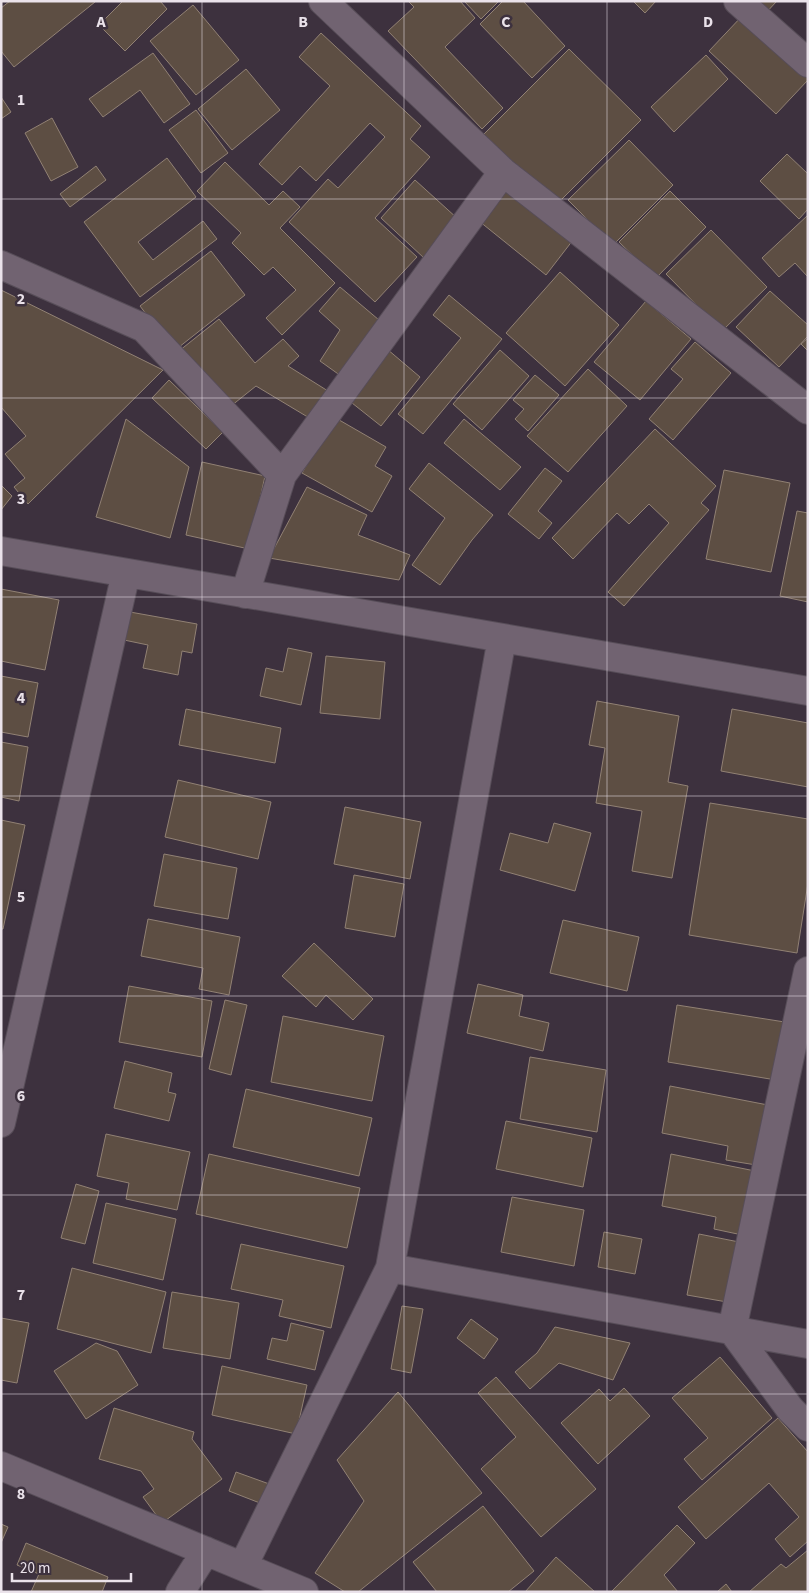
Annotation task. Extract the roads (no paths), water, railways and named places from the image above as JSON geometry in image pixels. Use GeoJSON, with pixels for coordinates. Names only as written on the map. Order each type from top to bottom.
{"type":"FeatureCollection","features":[{"type":"Feature","properties":{"kind":"street"},"geometry":{"type":"LineString","coordinates":[[323,1],[503,172],[808,410]]}},
{"type":"Feature","properties":{"kind":"street"},"geometry":{"type":"LineString","coordinates":[[738,1],[808,63]]}},
{"type":"Feature","properties":{"kind":"street"},"geometry":{"type":"LineString","coordinates":[[245,594],[282,475],[503,172]]}},
{"type":"Feature","properties":{"kind":"street"},"geometry":{"type":"LineString","coordinates":[[1,265],[144,328],[282,475]]}},
{"type":"Feature","properties":{"kind":"street"},"geometry":{"type":"LineString","coordinates":[[1,551],[808,691]]}},
{"type":"Feature","properties":{"kind":"street"},"geometry":{"type":"LineString","coordinates":[[1,1124],[126,573]]}},
{"type":"Feature","properties":{"kind":"street"},"geometry":{"type":"LineString","coordinates":[[243,1566],[390,1268],[502,638]]}},
{"type":"Feature","properties":{"kind":"street"},"geometry":{"type":"LineString","coordinates":[[808,971],[732,1330],[790,1409],[808,1427]]}},
{"type":"Feature","properties":{"kind":"street"},"geometry":{"type":"LineString","coordinates":[[390,1268],[808,1344]]}},
{"type":"Feature","properties":{"kind":"street"},"geometry":{"type":"LineString","coordinates":[[1,1466],[304,1592]]}},
{"type":"Feature","properties":{"kind":"street"},"geometry":{"type":"LineString","coordinates":[[180,1592],[206,1551]]}}]}
